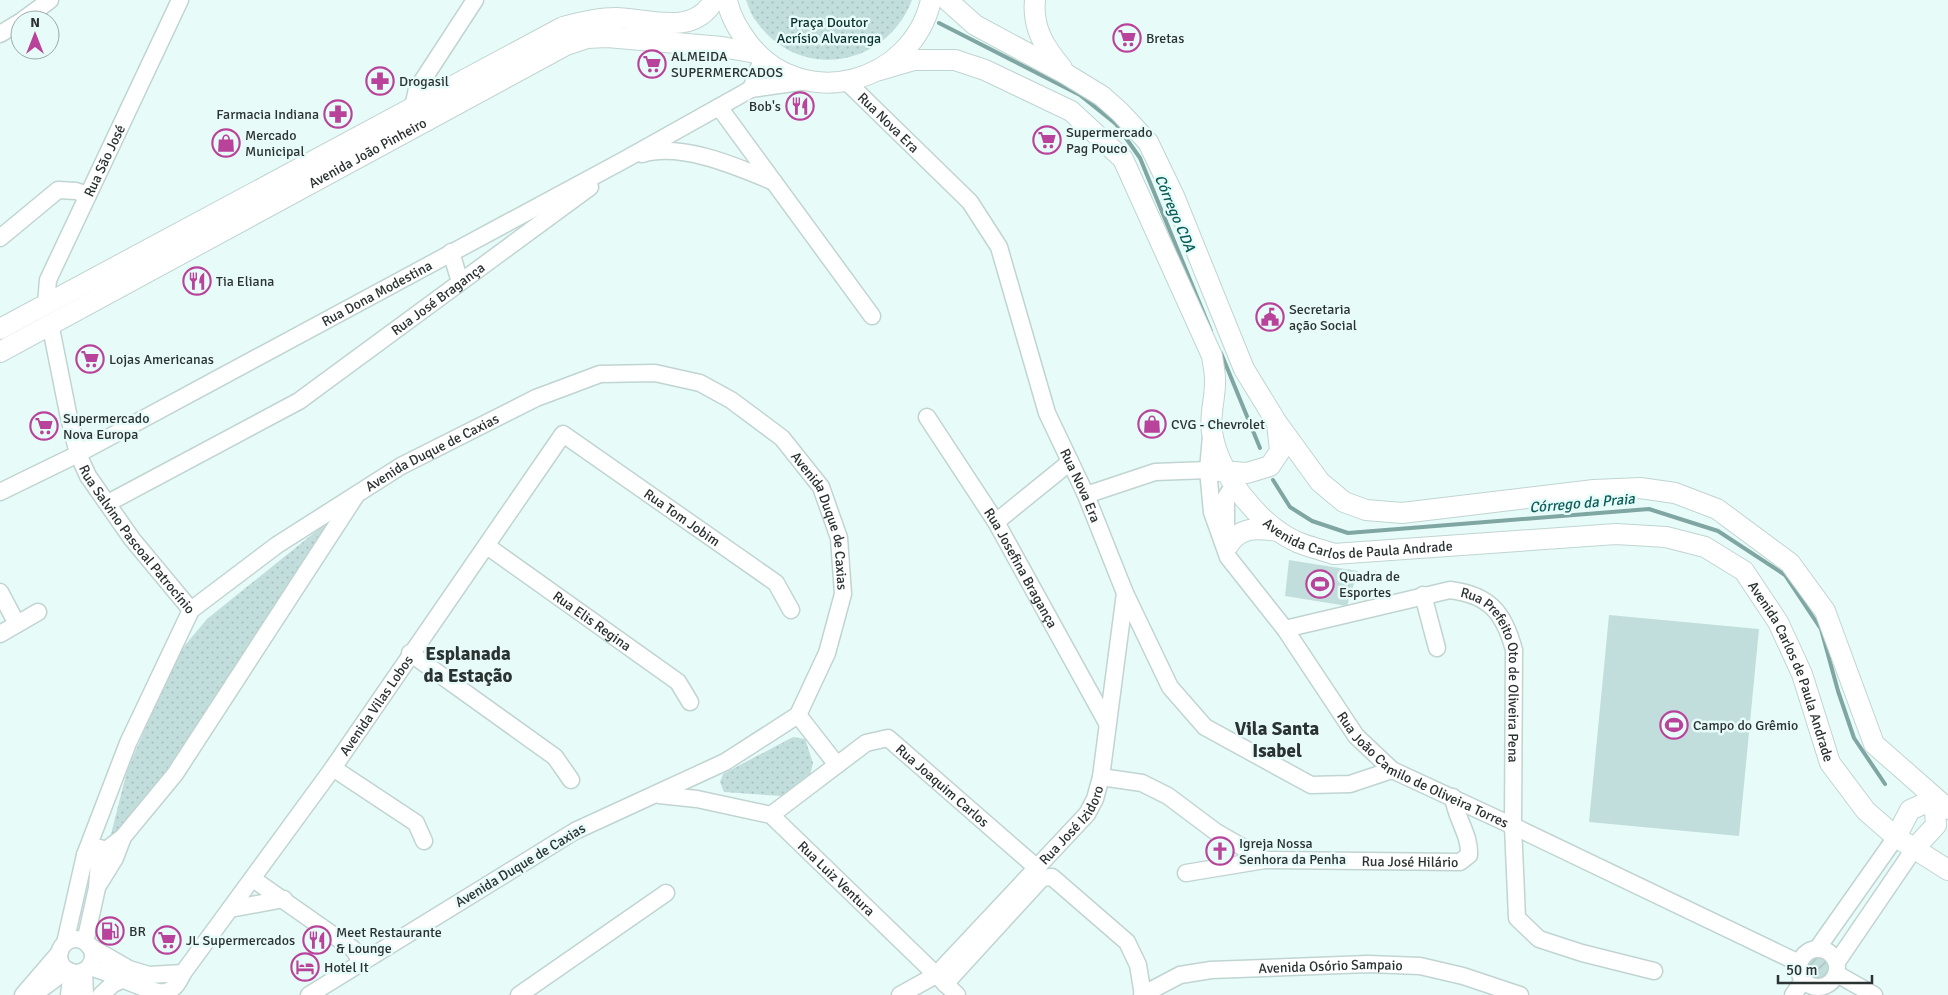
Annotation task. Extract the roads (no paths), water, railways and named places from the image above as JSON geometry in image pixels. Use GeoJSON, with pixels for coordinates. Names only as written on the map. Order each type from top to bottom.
{"type":"FeatureCollection","features":[{"type":"Feature","properties":{"kind":"main road","name":"Avenida João Pinheiro"},"geometry":{"type":"LineString","coordinates":[[0,352],[48,314],[413,107],[458,85],[563,27],[589,20],[616,18],[681,24],[700,17],[714,0]]}},
{"type":"Feature","properties":{"kind":"main road"},"geometry":{"type":"LineString","coordinates":[[727,0],[739,32],[759,56],[783,72],[807,80],[846,82],[880,70],[908,48],[927,19],[931,0]]}},
{"type":"Feature","properties":{"kind":"main road","name":"Avenida Carlos de Paula Andrade"},"geometry":{"type":"LineString","coordinates":[[947,0],[975,25],[1066,74],[1112,104],[1148,142],[1174,196],[1244,369],[1277,423],[1320,482],[1344,502],[1366,510],[1402,513],[1594,490],[1640,488],[1675,493],[1717,509],[1790,563],[1826,611],[1874,744],[1941,804]]}},
{"type":"Feature","properties":{"kind":"main road"},"geometry":{"type":"LineString","coordinates":[[1035,0],[1034,8],[1042,44],[1066,74]]}},
{"type":"Feature","properties":{"kind":"main road","name":"Avenida João Pinheiro"},"geometry":{"type":"LineString","coordinates":[[0,329],[48,314],[566,45],[587,38],[607,37],[722,47],[759,56]]}},
{"type":"Feature","properties":{"kind":"main road","name":"Avenida Carlos de Paula Andrade"},"geometry":{"type":"LineString","coordinates":[[880,70],[914,60],[955,60],[985,70],[1071,111],[1123,159],[1212,356],[1215,379],[1211,430],[1216,454],[1249,504],[1278,531],[1298,543],[1334,554],[1616,534],[1666,537],[1705,547],[1744,571],[1778,622],[1802,674],[1830,764],[1866,811],[1896,837],[1948,870]]}},
{"type":"Feature","properties":{"kind":"main road"},"geometry":{"type":"LineString","coordinates":[[1229,475],[1270,466],[1280,451],[1277,423]]}},
{"type":"Feature","properties":{"kind":"main road"},"geometry":{"type":"LineString","coordinates":[[1227,552],[1235,537],[1248,529],[1278,531]]}},
{"type":"Feature","properties":{"kind":"main road"},"geometry":{"type":"LineString","coordinates":[[1896,837],[1910,810],[1941,804],[1936,826],[1914,849]]}},
{"type":"Feature","properties":{"kind":"street"},"geometry":{"type":"LineString","coordinates":[[36,10],[50,0]]}},
{"type":"Feature","properties":{"kind":"street","name":"Rua São José"},"geometry":{"type":"LineString","coordinates":[[48,314],[48,280],[180,0]]}},
{"type":"Feature","properties":{"kind":"street"},"geometry":{"type":"LineString","coordinates":[[413,107],[417,89],[475,0]]}},
{"type":"Feature","properties":{"kind":"street"},"geometry":{"type":"LineString","coordinates":[[751,89],[759,56]]}},
{"type":"Feature","properties":{"kind":"street"},"geometry":{"type":"LineString","coordinates":[[427,75],[439,81],[458,85]]}},
{"type":"Feature","properties":{"kind":"street","name":"Rua Dona Modestina"},"geometry":{"type":"LineString","coordinates":[[0,492],[78,454],[624,160],[751,89],[807,80]]}},
{"type":"Feature","properties":{"kind":"street","name":"Rua Nova Era"},"geometry":{"type":"LineString","coordinates":[[846,82],[970,202],[999,247],[1047,412],[1086,495],[1125,593],[1170,687],[1205,727],[1311,785],[1350,784],[1392,770]]}},
{"type":"Feature","properties":{"kind":"street"},"geometry":{"type":"LineString","coordinates":[[719,106],[872,316]]}},
{"type":"Feature","properties":{"kind":"street","name":"Rua José Bragança"},"geometry":{"type":"LineString","coordinates":[[108,503],[298,401],[573,200],[624,160],[657,150],[721,160],[774,182]]}},
{"type":"Feature","properties":{"kind":"street"},"geometry":{"type":"LineString","coordinates":[[0,238],[58,190],[76,191],[88,195]]}},
{"type":"Feature","properties":{"kind":"street"},"geometry":{"type":"LineString","coordinates":[[451,252],[460,282]]}},
{"type":"Feature","properties":{"kind":"street","name":"Rua Salvino Pascoal Patrocínio"},"geometry":{"type":"LineString","coordinates":[[48,314],[78,454],[88,476],[132,538],[191,610],[128,743],[107,799],[92,855],[63,947]]}},
{"type":"Feature","properties":{"kind":"street","name":"Avenida Duque de Caxias"},"geometry":{"type":"LineString","coordinates":[[191,610],[277,545],[401,466],[536,398],[600,374],[655,373],[700,383],[731,400],[782,438],[821,487],[839,538],[843,594],[827,653],[798,715],[725,762],[575,831],[361,961],[309,995]]}},
{"type":"Feature","properties":{"kind":"street","name":"Rua Josefina Bragança"},"geometry":{"type":"LineString","coordinates":[[927,417],[996,522],[1107,724]]}},
{"type":"Feature","properties":{"kind":"street","name":"Avenida Vilas Lobos"},"geometry":{"type":"LineString","coordinates":[[78,970],[124,979],[149,991],[165,992],[176,986],[183,973],[333,768],[410,653],[487,546],[563,434]]}},
{"type":"Feature","properties":{"kind":"street","name":"Rua Tom Jobim"},"geometry":{"type":"LineString","coordinates":[[563,434],[776,583],[791,610]]}},
{"type":"Feature","properties":{"kind":"street"},"geometry":{"type":"LineString","coordinates":[[996,522],[1070,462]]}},
{"type":"Feature","properties":{"kind":"street"},"geometry":{"type":"LineString","coordinates":[[1086,495],[1155,472],[1229,475],[1226,497],[1227,552]]}},
{"type":"Feature","properties":{"kind":"street","name":"Rua João Camilo de Oliveira Torres"},"geometry":{"type":"LineString","coordinates":[[1229,475],[1212,512],[1227,552],[1285,629],[1356,736],[1392,770],[1453,797],[1799,963]]}},
{"type":"Feature","properties":{"kind":"street","name":"Avenida Duque de Caxias"},"geometry":{"type":"LineString","coordinates":[[97,888],[115,858],[123,837],[175,774],[359,492]]}},
{"type":"Feature","properties":{"kind":"street","name":"Rua Elis Regina"},"geometry":{"type":"LineString","coordinates":[[487,546],[678,682],[690,702]]}},
{"type":"Feature","properties":{"kind":"street","name":"Rua Prefeito Oto de Oliveira Pena"},"geometry":{"type":"LineString","coordinates":[[1285,629],[1450,590],[1469,592],[1496,609],[1508,627],[1514,650],[1513,826],[1517,918],[1539,939],[1582,953],[1654,971]]}},
{"type":"Feature","properties":{"kind":"street"},"geometry":{"type":"LineString","coordinates":[[0,592],[17,624]]}},
{"type":"Feature","properties":{"kind":"street","name":"Rua José Izidoro"},"geometry":{"type":"LineString","coordinates":[[900,995],[940,979],[1036,867],[1087,814],[1095,799],[1101,777],[1125,593]]}},
{"type":"Feature","properties":{"kind":"street"},"geometry":{"type":"LineString","coordinates":[[1423,595],[1437,648]]}},
{"type":"Feature","properties":{"kind":"street"},"geometry":{"type":"LineString","coordinates":[[0,634],[38,612]]}},
{"type":"Feature","properties":{"kind":"street"},"geometry":{"type":"LineString","coordinates":[[410,653],[555,757],[571,780]]}},
{"type":"Feature","properties":{"kind":"street"},"geometry":{"type":"LineString","coordinates":[[798,715],[837,765]]}},
{"type":"Feature","properties":{"kind":"street","name":"Rua Joaquim Carlos"},"geometry":{"type":"LineString","coordinates":[[771,815],[866,743],[888,738],[1036,867]]}},
{"type":"Feature","properties":{"kind":"street"},"geometry":{"type":"LineString","coordinates":[[333,768],[416,823],[424,841]]}},
{"type":"Feature","properties":{"kind":"street"},"geometry":{"type":"LineString","coordinates":[[697,799],[700,774]]}},
{"type":"Feature","properties":{"kind":"street","name":"Rua José Hilário"},"geometry":{"type":"LineString","coordinates":[[1101,777],[1142,783],[1168,796],[1216,832],[1265,860],[1460,862],[1469,855],[1470,843],[1455,813],[1453,797]]}},
{"type":"Feature","properties":{"kind":"street"},"geometry":{"type":"LineString","coordinates":[[656,795],[697,799],[771,815]]}},
{"type":"Feature","properties":{"kind":"street","name":"Rua Luiz Ventura"},"geometry":{"type":"LineString","coordinates":[[771,815],[957,995]]}},
{"type":"Feature","properties":{"kind":"street","name":"Avenida Duque de Caxias"},"geometry":{"type":"LineString","coordinates":[[92,855],[123,837]]}},
{"type":"Feature","properties":{"kind":"street"},"geometry":{"type":"LineString","coordinates":[[1817,949],[1896,837]]}},
{"type":"Feature","properties":{"kind":"street"},"geometry":{"type":"LineString","coordinates":[[1840,995],[1836,973],[1829,952],[1817,949],[1806,953],[1799,963],[1800,975],[1803,981],[1822,993],[1830,984],[1836,973],[1914,849]]}},
{"type":"Feature","properties":{"kind":"street","name":"Rua Salvino Pascoal Patrocínio"},"geometry":{"type":"LineString","coordinates":[[87,944],[97,888],[92,855]]}},
{"type":"Feature","properties":{"kind":"street"},"geometry":{"type":"LineString","coordinates":[[1186,873],[1265,860]]}},
{"type":"Feature","properties":{"kind":"street"},"geometry":{"type":"LineString","coordinates":[[940,979],[1042,878],[1052,877],[1126,942],[1138,964],[1143,995]]}},
{"type":"Feature","properties":{"kind":"street"},"geometry":{"type":"LineString","coordinates":[[253,879],[353,949],[361,961]]}},
{"type":"Feature","properties":{"kind":"street"},"geometry":{"type":"LineString","coordinates":[[519,995],[666,893]]}},
{"type":"Feature","properties":{"kind":"street"},"geometry":{"type":"LineString","coordinates":[[230,909],[284,899]]}},
{"type":"Feature","properties":{"kind":"street"},"geometry":{"type":"LineString","coordinates":[[23,995],[63,947],[75,939],[129,969],[149,975],[183,973]]}},
{"type":"Feature","properties":{"kind":"street"},"geometry":{"type":"LineString","coordinates":[[34,995],[78,970],[93,956],[87,944]]}},
{"type":"Feature","properties":{"kind":"street"},"geometry":{"type":"LineString","coordinates":[[63,947],[60,962],[78,970]]}},
{"type":"Feature","properties":{"kind":"street","name":"Avenida Osório Sampaio"},"geometry":{"type":"LineString","coordinates":[[1143,995],[1180,975],[1211,970],[1368,964],[1420,966],[1463,976],[1520,995]]}},
{"type":"Feature","properties":{"kind":"street"},"geometry":{"type":"LineString","coordinates":[[70,995],[78,970]]}},
{"type":"Feature","properties":{"kind":"street"},"geometry":{"type":"LineString","coordinates":[[78,970],[85,995]]}},
{"type":"Feature","properties":{"kind":"street"},"geometry":{"type":"LineString","coordinates":[[1836,973],[1874,995]]}},
{"type":"Feature","properties":{"kind":"street"},"geometry":{"type":"LineString","coordinates":[[101,995],[114,984],[124,979]]}},
{"type":"Feature","properties":{"kind":"street"},"geometry":{"type":"LineString","coordinates":[[1792,995],[1803,981]]}},
{"type":"Feature","properties":{"kind":"waterway","name":"Córrego CDA"},"geometry":{"type":"LineString","coordinates":[[939,23],[1080,95],[1116,124],[1140,158],[1211,331]]}},
{"type":"Feature","properties":{"kind":"waterway","name":"Córrego CDA"},"geometry":{"type":"LineString","coordinates":[[1221,353],[1260,448]]}},
{"type":"Feature","properties":{"kind":"waterway","name":"Córrego da Praia"},"geometry":{"type":"LineString","coordinates":[[1273,480],[1290,507],[1312,521],[1348,533],[1649,509],[1718,531],[1785,575],[1821,629],[1838,691],[1854,738],[1885,784]]}},
{"type":"Feature","properties":{"kind":"place","name":"Bretas"},"geometry":{"type":"Point","coordinates":[1127,38]}},
{"type":"Feature","properties":{"kind":"place","name":"ALMEIDA SUPERMERCADOS"},"geometry":{"type":"Point","coordinates":[652,64]}},
{"type":"Feature","properties":{"kind":"place","name":"Drogasil"},"geometry":{"type":"Point","coordinates":[380,81]}},
{"type":"Feature","properties":{"kind":"place","name":"Bob's"},"geometry":{"type":"Point","coordinates":[800,106]}},
{"type":"Feature","properties":{"kind":"place","name":"Farmacia Indiana"},"geometry":{"type":"Point","coordinates":[338,114]}},
{"type":"Feature","properties":{"kind":"place","name":"Supermercado Pag Pouco"},"geometry":{"type":"Point","coordinates":[1047,140]}},
{"type":"Feature","properties":{"kind":"place","name":"Mercado Municipal"},"geometry":{"type":"Point","coordinates":[226,143]}},
{"type":"Feature","properties":{"kind":"place","name":"Tia Eliana"},"geometry":{"type":"Point","coordinates":[197,281]}},
{"type":"Feature","properties":{"kind":"place","name":"Secretaria ação Social"},"geometry":{"type":"Point","coordinates":[1270,317]}},
{"type":"Feature","properties":{"kind":"place","name":"Lojas Americanas"},"geometry":{"type":"Point","coordinates":[90,359]}},
{"type":"Feature","properties":{"kind":"place","name":"CVG - Chevrolet"},"geometry":{"type":"Point","coordinates":[1152,424]}},
{"type":"Feature","properties":{"kind":"place","name":"Supermercado Nova Europa"},"geometry":{"type":"Point","coordinates":[44,426]}},
{"type":"Feature","properties":{"kind":"place","name":"Quadra de Esportes"},"geometry":{"type":"Point","coordinates":[1320,584]}},
{"type":"Feature","properties":{"kind":"place","name":"Campo do Grêmio"},"geometry":{"type":"Point","coordinates":[1674,725]}},
{"type":"Feature","properties":{"kind":"place","name":"Igreja Nossa Senhora da Penha"},"geometry":{"type":"Point","coordinates":[1220,851]}},
{"type":"Feature","properties":{"kind":"place","name":"BR"},"geometry":{"type":"Point","coordinates":[110,931]}},
{"type":"Feature","properties":{"kind":"place","name":"JL Supermercados"},"geometry":{"type":"Point","coordinates":[167,940]}},
{"type":"Feature","properties":{"kind":"place","name":"Meet Restaurante & Lounge"},"geometry":{"type":"Point","coordinates":[317,940]}},
{"type":"Feature","properties":{"kind":"place","name":"Hotel It"},"geometry":{"type":"Point","coordinates":[305,967]}},
{"type":"Feature","properties":{"kind":"district","name":"Esplanada da Estação"},"geometry":{"type":"Point","coordinates":[468,664]}},
{"type":"Feature","properties":{"kind":"district","name":"Vila Santa Isabel"},"geometry":{"type":"Point","coordinates":[1277,739]}},
{"type":"Feature","properties":{"kind":"park label","name":"Praça Doutor Acrísio Alvarenga"},"geometry":{"type":"Point","coordinates":[829,30]}}]}
